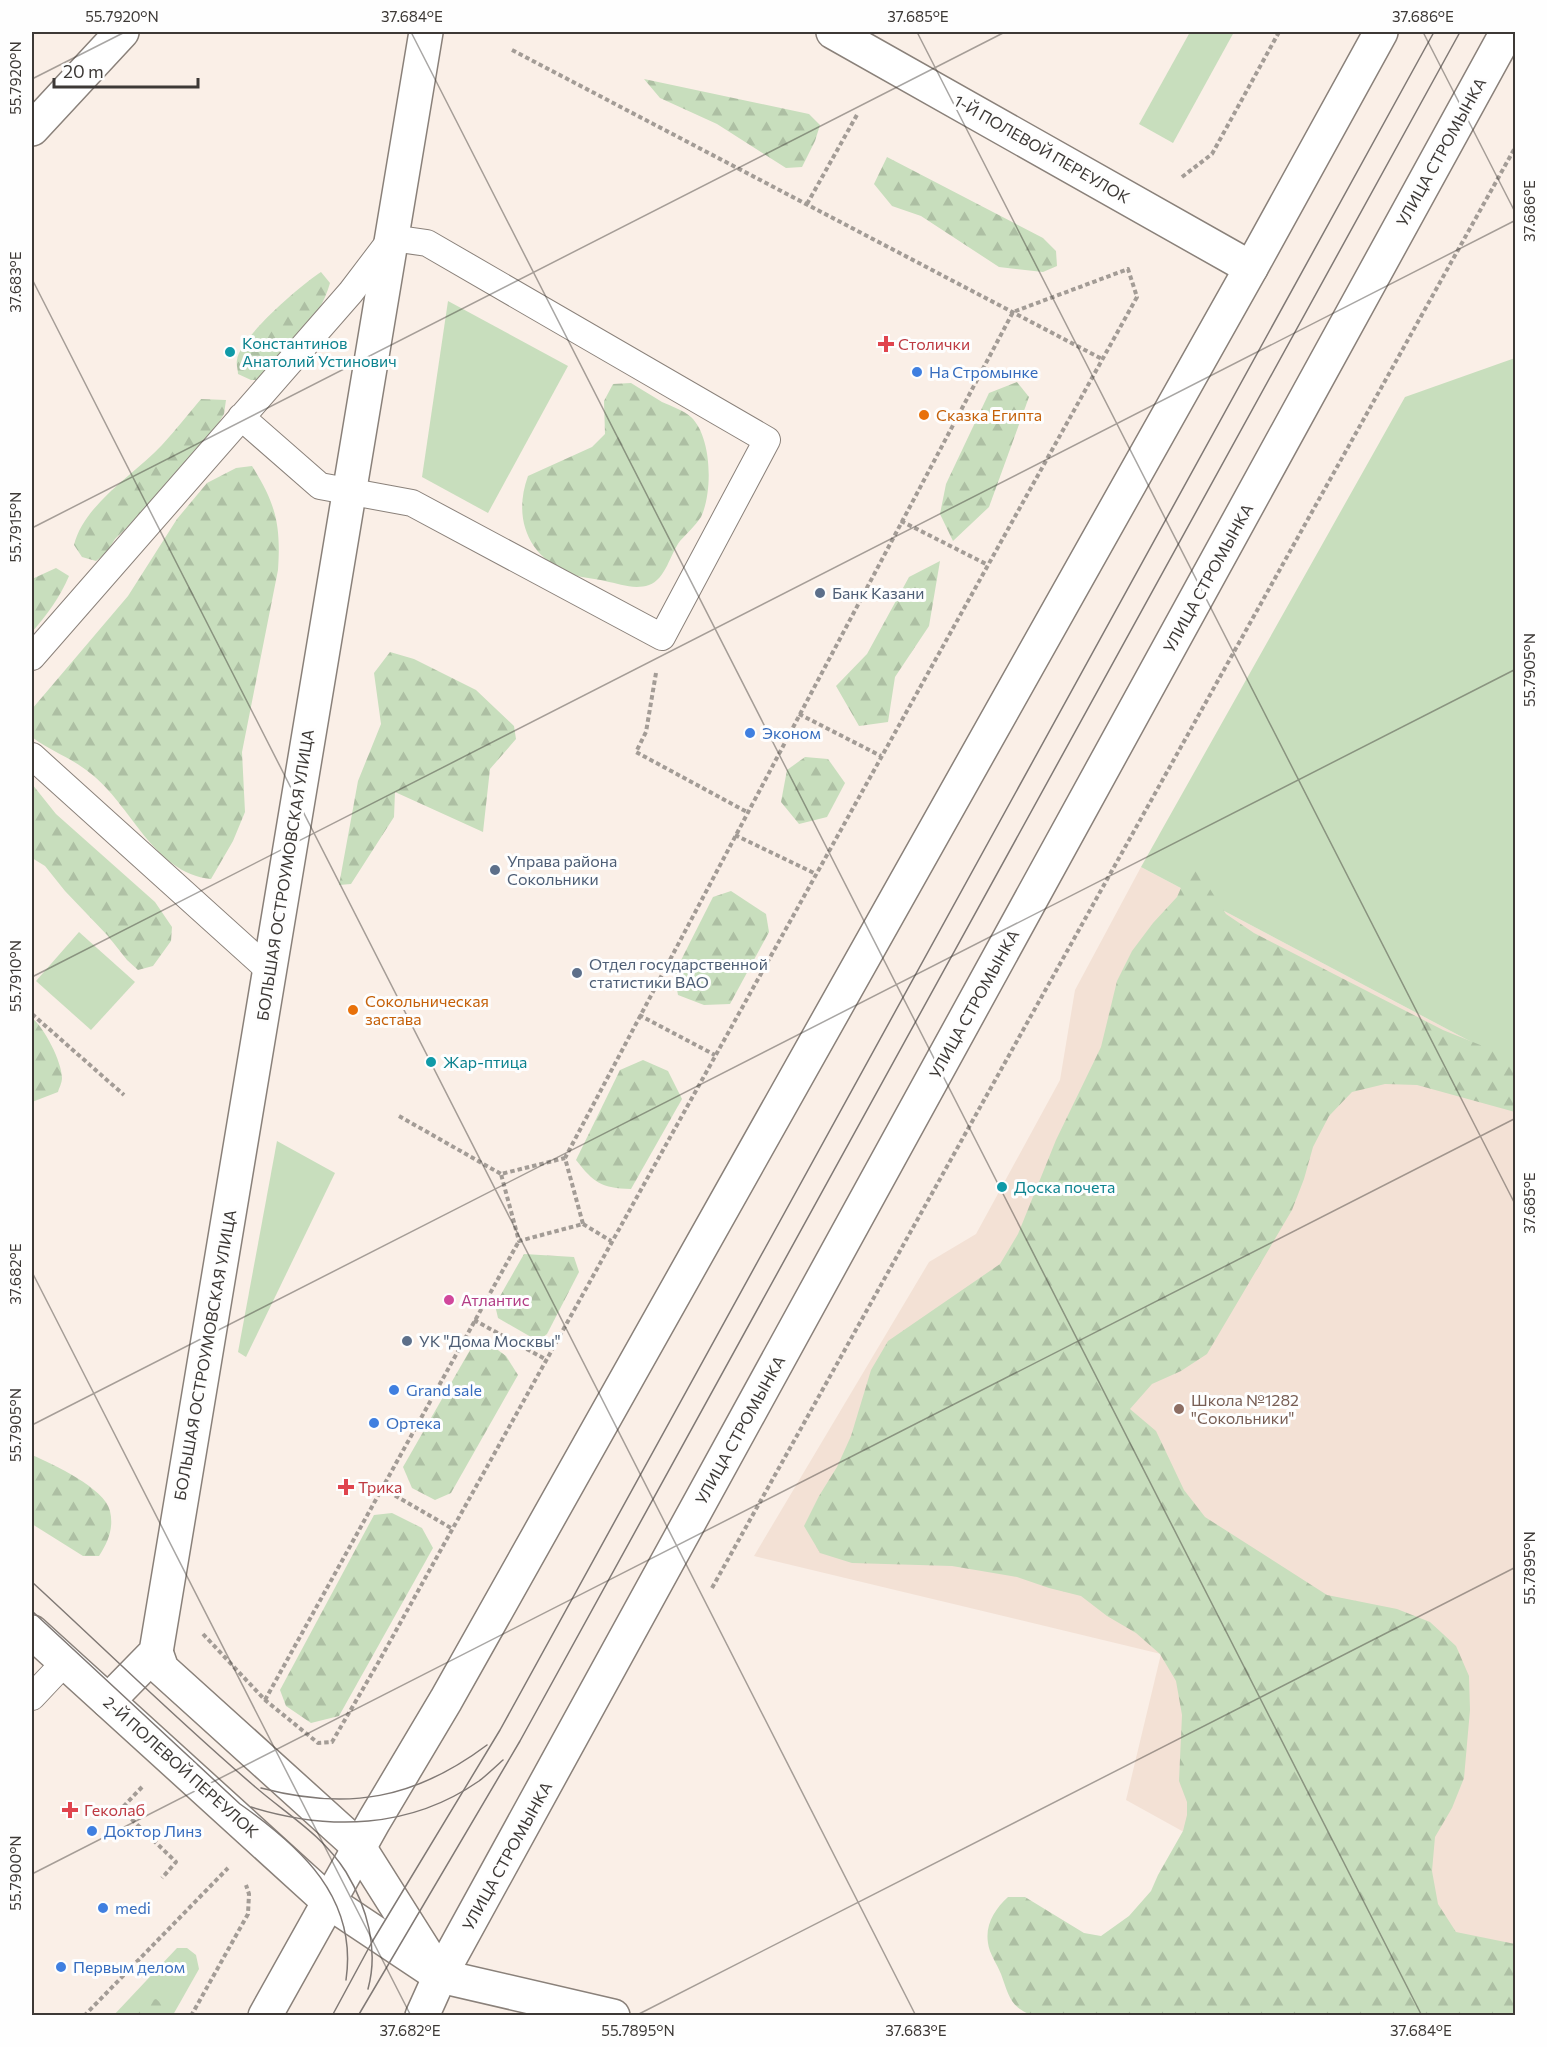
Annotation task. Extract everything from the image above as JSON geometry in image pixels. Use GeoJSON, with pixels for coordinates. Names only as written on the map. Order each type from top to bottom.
{"type":"FeatureCollection","features":[{"type":"Feature","properties":{"kind":"main road"},"geometry":{"type":"LineString","coordinates":[[32,129],[122,32]]}},
{"type":"Feature","properties":{"kind":"main road","name":"БОЛЬШАЯ ОСТРОУМОВСКАЯ УЛИЦА"},"geometry":{"type":"LineString","coordinates":[[156,1652],[426,32]]}},
{"type":"Feature","properties":{"kind":"main road","name":"1-Й ПОЛЕВОЙ ПЕРЕУЛОК"},"geometry":{"type":"LineString","coordinates":[[833,32],[1251,268]]}},
{"type":"Feature","properties":{"kind":"main road"},"geometry":{"type":"LineString","coordinates":[[265,2016],[359,1847],[446,1700],[1251,268],[1381,32]]}},
{"type":"Feature","properties":{"kind":"main road","name":"УЛИЦА СТРОМЫНКА"},"geometry":{"type":"LineString","coordinates":[[422,2016],[440,1976],[1507,32]]}},
{"type":"Feature","properties":{"kind":"main road","name":"2-Й ПОЛЕВОЙ ПЕРЕУЛОК"},"geometry":{"type":"LineString","coordinates":[[32,1632],[329,1902],[440,1976]]}},
{"type":"Feature","properties":{"kind":"main road"},"geometry":{"type":"LineString","coordinates":[[108,1701],[156,1652],[162,1669],[359,1847],[440,1976],[612,2016]]}},
{"type":"Feature","properties":{"kind":"lane"},"geometry":{"type":"LineString","coordinates":[[32,657],[241,417],[351,292],[392,238],[427,243],[767,440],[662,637],[412,503],[320,486],[241,417]]}},
{"type":"Feature","properties":{"kind":"lane"},"geometry":{"type":"LineString","coordinates":[[32,756],[269,970]]}},
{"type":"Feature","properties":{"kind":"lane"},"geometry":{"type":"LineString","coordinates":[[32,1696],[65,1662]]}},
{"type":"Feature","properties":{"kind":"path"},"geometry":{"type":"LineString","coordinates":[[1182,177],[1212,154],[1279,32]]}},
{"type":"Feature","properties":{"kind":"path"},"geometry":{"type":"LineString","coordinates":[[512,50],[1102,359]]}},
{"type":"Feature","properties":{"kind":"path"},"geometry":{"type":"LineString","coordinates":[[807,204],[858,113]]}},
{"type":"Feature","properties":{"kind":"path"},"geometry":{"type":"LineString","coordinates":[[712,1588],[1515,146]]}},
{"type":"Feature","properties":{"kind":"path"},"geometry":{"type":"LineString","coordinates":[[201,1632],[265,1700],[318,1743],[332,1742],[1137,297],[1128,269],[1012,312],[565,1158],[583,1224],[611,1241]]}},
{"type":"Feature","properties":{"kind":"path"},"geometry":{"type":"LineString","coordinates":[[901,521],[988,565]]}},
{"type":"Feature","properties":{"kind":"path"},"geometry":{"type":"LineString","coordinates":[[662,637],[646,732],[636,752],[747,812]]}},
{"type":"Feature","properties":{"kind":"path"},"geometry":{"type":"LineString","coordinates":[[799,714],[881,756]]}},
{"type":"Feature","properties":{"kind":"path"},"geometry":{"type":"LineString","coordinates":[[735,835],[816,874]]}},
{"type":"Feature","properties":{"kind":"path"},"geometry":{"type":"LineString","coordinates":[[32,1014],[124,1095]]}},
{"type":"Feature","properties":{"kind":"path"},"geometry":{"type":"LineString","coordinates":[[639,1015],[715,1055]]}},
{"type":"Feature","properties":{"kind":"path"},"geometry":{"type":"LineString","coordinates":[[399,1116],[501,1174],[565,1158]]}},
{"type":"Feature","properties":{"kind":"path"},"geometry":{"type":"LineString","coordinates":[[265,1700],[519,1241],[501,1174]]}},
{"type":"Feature","properties":{"kind":"path"},"geometry":{"type":"LineString","coordinates":[[519,1241],[583,1224]]}},
{"type":"Feature","properties":{"kind":"path"},"geometry":{"type":"LineString","coordinates":[[474,1320],[545,1359]]}},
{"type":"Feature","properties":{"kind":"path"},"geometry":{"type":"LineString","coordinates":[[382,1488],[451,1528]]}},
{"type":"Feature","properties":{"kind":"path"},"geometry":{"type":"LineString","coordinates":[[144,1785],[121,1809],[176,1862],[162,1878]]}},
{"type":"Feature","properties":{"kind":"path"},"geometry":{"type":"LineString","coordinates":[[84,2016],[231,1865]]}},
{"type":"Feature","properties":{"kind":"path"},"geometry":{"type":"LineString","coordinates":[[191,2016],[248,1914],[249,1894],[243,1878]]}},
{"type":"Feature","properties":{"kind":"shaded area","name":"Школа №1282 \"Сокольники\""},"geometry":{"type":"Polygon","coordinates":[[[1141,867],[1515,1065],[1515,2015],[1126,1800],[1161,1654],[754,1556],[929,1262],[976,1234],[1060,1080],[1075,990],[1141,867]]]}},
{"type":"Feature","properties":{"kind":"green space"},"geometry":{"type":"Polygon","coordinates":[[[1190,32],[1234,32],[1173,143],[1139,124],[1190,32]]]}},
{"type":"Feature","properties":{"kind":"green space"},"geometry":{"type":"Polygon","coordinates":[[[644,79],[809,114],[820,125],[802,167],[786,168],[717,124],[660,98],[644,79]]]}},
{"type":"Feature","properties":{"kind":"green space"},"geometry":{"type":"Polygon","coordinates":[[[887,157],[1043,238],[1056,251],[1057,266],[1043,272],[999,267],[921,216],[892,206],[874,184],[887,157]]]}},
{"type":"Feature","properties":{"kind":"green space"},"geometry":{"type":"Polygon","coordinates":[[[321,272],[330,283],[325,297],[319,310],[293,346],[265,380],[251,380],[238,374],[237,360],[240,350],[248,339],[287,299],[321,272]]]}},
{"type":"Feature","properties":{"kind":"green space"},"geometry":{"type":"Polygon","coordinates":[[[448,301],[568,366],[488,513],[422,477],[448,301]]]}},
{"type":"Feature","properties":{"kind":"green space"},"geometry":{"type":"Polygon","coordinates":[[[1515,358],[1515,1065],[1141,867],[1405,397],[1515,358]]]}},
{"type":"Feature","properties":{"kind":"green space"},"geometry":{"type":"Polygon","coordinates":[[[1017,382],[1029,397],[989,507],[953,541],[940,514],[946,484],[989,393],[1017,382]]]}},
{"type":"Feature","properties":{"kind":"green space"},"geometry":{"type":"Polygon","coordinates":[[[631,383],[691,417],[698,426],[707,451],[709,480],[701,517],[676,546],[660,577],[649,585],[638,587],[578,576],[555,566],[534,546],[527,534],[522,506],[528,476],[592,447],[605,434],[604,401],[613,384],[631,383]]]}},
{"type":"Feature","properties":{"kind":"green space"},"geometry":{"type":"Polygon","coordinates":[[[201,399],[226,400],[224,414],[216,427],[158,497],[115,539],[107,552],[96,561],[82,557],[74,545],[88,516],[111,491],[162,445],[201,399]]]}},
{"type":"Feature","properties":{"kind":"green space"},"geometry":{"type":"Polygon","coordinates":[[[252,466],[267,492],[275,515],[279,540],[278,570],[242,752],[245,812],[233,841],[211,879],[191,874],[173,864],[144,835],[105,786],[76,763],[32,737],[32,709],[128,596],[177,519],[207,483],[236,468],[252,466]]]}},
{"type":"Feature","properties":{"kind":"green space"},"geometry":{"type":"Polygon","coordinates":[[[940,561],[929,626],[895,677],[888,722],[859,726],[836,686],[867,654],[909,577],[940,561]]]}},
{"type":"Feature","properties":{"kind":"green space"},"geometry":{"type":"Polygon","coordinates":[[[56,568],[69,576],[53,606],[32,632],[32,579],[56,568]]]}},
{"type":"Feature","properties":{"kind":"green space"},"geometry":{"type":"Polygon","coordinates":[[[390,652],[414,659],[476,690],[514,726],[516,739],[490,769],[483,832],[395,792],[394,817],[351,884],[339,885],[358,781],[381,724],[374,673],[390,652]]]}},
{"type":"Feature","properties":{"kind":"green space"},"geometry":{"type":"Polygon","coordinates":[[[805,757],[828,759],[845,783],[827,817],[799,824],[781,802],[787,770],[805,757]]]}},
{"type":"Feature","properties":{"kind":"green space"},"geometry":{"type":"Polygon","coordinates":[[[32,784],[56,814],[155,902],[172,927],[171,941],[153,966],[138,970],[45,866],[32,858],[32,784]]]}},
{"type":"Feature","properties":{"kind":"green space","name":"Школа №1282 \"Сокольники\""},"geometry":{"type":"Polygon","coordinates":[[[1195,856],[1208,886],[1226,914],[1254,933],[1443,1030],[1515,1059],[1515,1112],[1417,1085],[1385,1084],[1352,1092],[1329,1116],[1313,1147],[1292,1210],[1207,1354],[1181,1371],[1152,1384],[1130,1409],[1156,1431],[1184,1490],[1205,1517],[1327,1595],[1397,1609],[1430,1622],[1456,1646],[1469,1676],[1470,1710],[1464,1778],[1452,1808],[1435,1837],[1432,1871],[1438,1904],[1456,1932],[1515,1944],[1515,2015],[1035,2016],[1020,2009],[1009,1995],[988,1943],[990,1923],[1003,1902],[1008,1897],[1025,1897],[1084,1933],[1101,1936],[1129,1916],[1151,1891],[1183,1831],[1187,1802],[1179,1781],[1182,1715],[1176,1681],[1160,1654],[1136,1633],[1107,1616],[1081,1596],[1017,1577],[952,1566],[852,1563],[820,1553],[804,1526],[837,1467],[851,1436],[871,1370],[888,1341],[1000,1264],[1018,1234],[1056,1140],[1101,1047],[1117,981],[1132,951],[1177,897],[1195,856]]]}},
{"type":"Feature","properties":{"kind":"green space"},"geometry":{"type":"Polygon","coordinates":[[[731,891],[766,914],[769,932],[730,1004],[704,1005],[678,995],[674,974],[713,897],[731,891]]]}},
{"type":"Feature","properties":{"kind":"green space"},"geometry":{"type":"Polygon","coordinates":[[[79,932],[135,982],[91,1030],[36,981],[79,932]]]}},
{"type":"Feature","properties":{"kind":"green space"},"geometry":{"type":"Polygon","coordinates":[[[32,1018],[42,1029],[51,1045],[59,1063],[62,1078],[58,1092],[32,1102],[32,1018]]]}},
{"type":"Feature","properties":{"kind":"green space"},"geometry":{"type":"Polygon","coordinates":[[[643,1060],[668,1071],[682,1099],[631,1189],[612,1187],[593,1179],[576,1160],[620,1070],[643,1060]]]}},
{"type":"Feature","properties":{"kind":"green space"},"geometry":{"type":"Polygon","coordinates":[[[277,1141],[335,1173],[246,1357],[238,1352],[277,1141]]]}},
{"type":"Feature","properties":{"kind":"green space"},"geometry":{"type":"Polygon","coordinates":[[[524,1254],[574,1257],[579,1272],[547,1334],[538,1341],[498,1318],[495,1305],[524,1254]]]}},
{"type":"Feature","properties":{"kind":"green space"},"geometry":{"type":"Polygon","coordinates":[[[487,1342],[506,1356],[518,1375],[451,1493],[435,1500],[412,1488],[403,1467],[470,1350],[487,1342]]]}},
{"type":"Feature","properties":{"kind":"green space"},"geometry":{"type":"Polygon","coordinates":[[[32,1455],[77,1478],[106,1502],[110,1511],[111,1529],[99,1556],[83,1556],[32,1524],[32,1455]]]}},
{"type":"Feature","properties":{"kind":"green space"},"geometry":{"type":"Polygon","coordinates":[[[392,1513],[422,1528],[433,1548],[339,1716],[311,1723],[286,1706],[280,1690],[374,1515],[392,1513]]]}},
{"type":"Feature","properties":{"kind":"green space"},"geometry":{"type":"Polygon","coordinates":[[[177,1948],[187,1948],[196,1955],[199,1969],[173,2015],[113,2016],[177,1948]]]}},
{"type":"Feature","properties":{"kind":"green space"},"geometry":{"type":"Polygon","coordinates":[[[156,1999],[163,2005],[167,2015],[126,2015],[138,2005],[156,1999]]]}},
{"type":"Feature","properties":{"kind":"tram line"},"geometry":{"type":"LineString","coordinates":[[332,2016],[372,1942],[500,1730],[1434,32]]}},
{"type":"Feature","properties":{"kind":"tram line"},"geometry":{"type":"LineString","coordinates":[[358,2016],[520,1741],[1460,32]]}},
{"type":"Feature","properties":{"kind":"tram line"},"geometry":{"type":"LineString","coordinates":[[32,1582],[197,1735],[326,1846],[346,1872],[365,1914],[372,1959],[368,1989]]}},
{"type":"Feature","properties":{"kind":"tram line"},"geometry":{"type":"LineString","coordinates":[[32,1611],[240,1804],[284,1838],[304,1857],[334,1900],[343,1924],[347,1951],[346,1980]]}},
{"type":"Feature","properties":{"kind":"tram line"},"geometry":{"type":"LineString","coordinates":[[261,1788],[323,1799],[352,1799],[380,1795],[434,1778],[487,1745]]}},
{"type":"Feature","properties":{"kind":"tram line"},"geometry":{"type":"LineString","coordinates":[[251,1807],[280,1815],[339,1822],[397,1817],[425,1809],[453,1797],[479,1781],[503,1760]]}},
{"type":"Feature","properties":{"kind":"place","name":"Столички"},"geometry":{"type":"Point","coordinates":[886,344]}},
{"type":"Feature","properties":{"kind":"place","name":"Константинов Анатолий Устинович"},"geometry":{"type":"Point","coordinates":[230,352]}},
{"type":"Feature","properties":{"kind":"place","name":"На Стромынке"},"geometry":{"type":"Point","coordinates":[917,372]}},
{"type":"Feature","properties":{"kind":"place","name":"Сказка Египта"},"geometry":{"type":"Point","coordinates":[924,415]}},
{"type":"Feature","properties":{"kind":"place","name":"Банк Казани"},"geometry":{"type":"Point","coordinates":[820,593]}},
{"type":"Feature","properties":{"kind":"place","name":"Эконом"},"geometry":{"type":"Point","coordinates":[750,733]}},
{"type":"Feature","properties":{"kind":"place","name":"Управа района Сокольники"},"geometry":{"type":"Point","coordinates":[495,870]}},
{"type":"Feature","properties":{"kind":"place","name":"Отдел государственной статистики ВАО"},"geometry":{"type":"Point","coordinates":[577,973]}},
{"type":"Feature","properties":{"kind":"place","name":"Сокольническая застава"},"geometry":{"type":"Point","coordinates":[353,1010]}},
{"type":"Feature","properties":{"kind":"place","name":"Жар-птица"},"geometry":{"type":"Point","coordinates":[431,1062]}},
{"type":"Feature","properties":{"kind":"place","name":"Доска почета"},"geometry":{"type":"Point","coordinates":[1002,1187]}},
{"type":"Feature","properties":{"kind":"place","name":"Атлантис"},"geometry":{"type":"Point","coordinates":[449,1300]}},
{"type":"Feature","properties":{"kind":"place","name":"УК \"Дома Москвы\""},"geometry":{"type":"Point","coordinates":[407,1341]}},
{"type":"Feature","properties":{"kind":"place","name":"Grand sale"},"geometry":{"type":"Point","coordinates":[394,1390]}},
{"type":"Feature","properties":{"kind":"place","name":"Школа №1282 \"Сокольники\""},"geometry":{"type":"Point","coordinates":[1179,1409]}},
{"type":"Feature","properties":{"kind":"place","name":"Ортека"},"geometry":{"type":"Point","coordinates":[374,1423]}},
{"type":"Feature","properties":{"kind":"place","name":"Трика"},"geometry":{"type":"Point","coordinates":[346,1487]}},
{"type":"Feature","properties":{"kind":"place","name":"Геколаб"},"geometry":{"type":"Point","coordinates":[70,1810]}},
{"type":"Feature","properties":{"kind":"place","name":"Доктор Линз"},"geometry":{"type":"Point","coordinates":[92,1831]}},
{"type":"Feature","properties":{"kind":"place","name":"medi"},"geometry":{"type":"Point","coordinates":[103,1908]}},
{"type":"Feature","properties":{"kind":"place","name":"Первым делом"},"geometry":{"type":"Point","coordinates":[61,1967]}}]}
